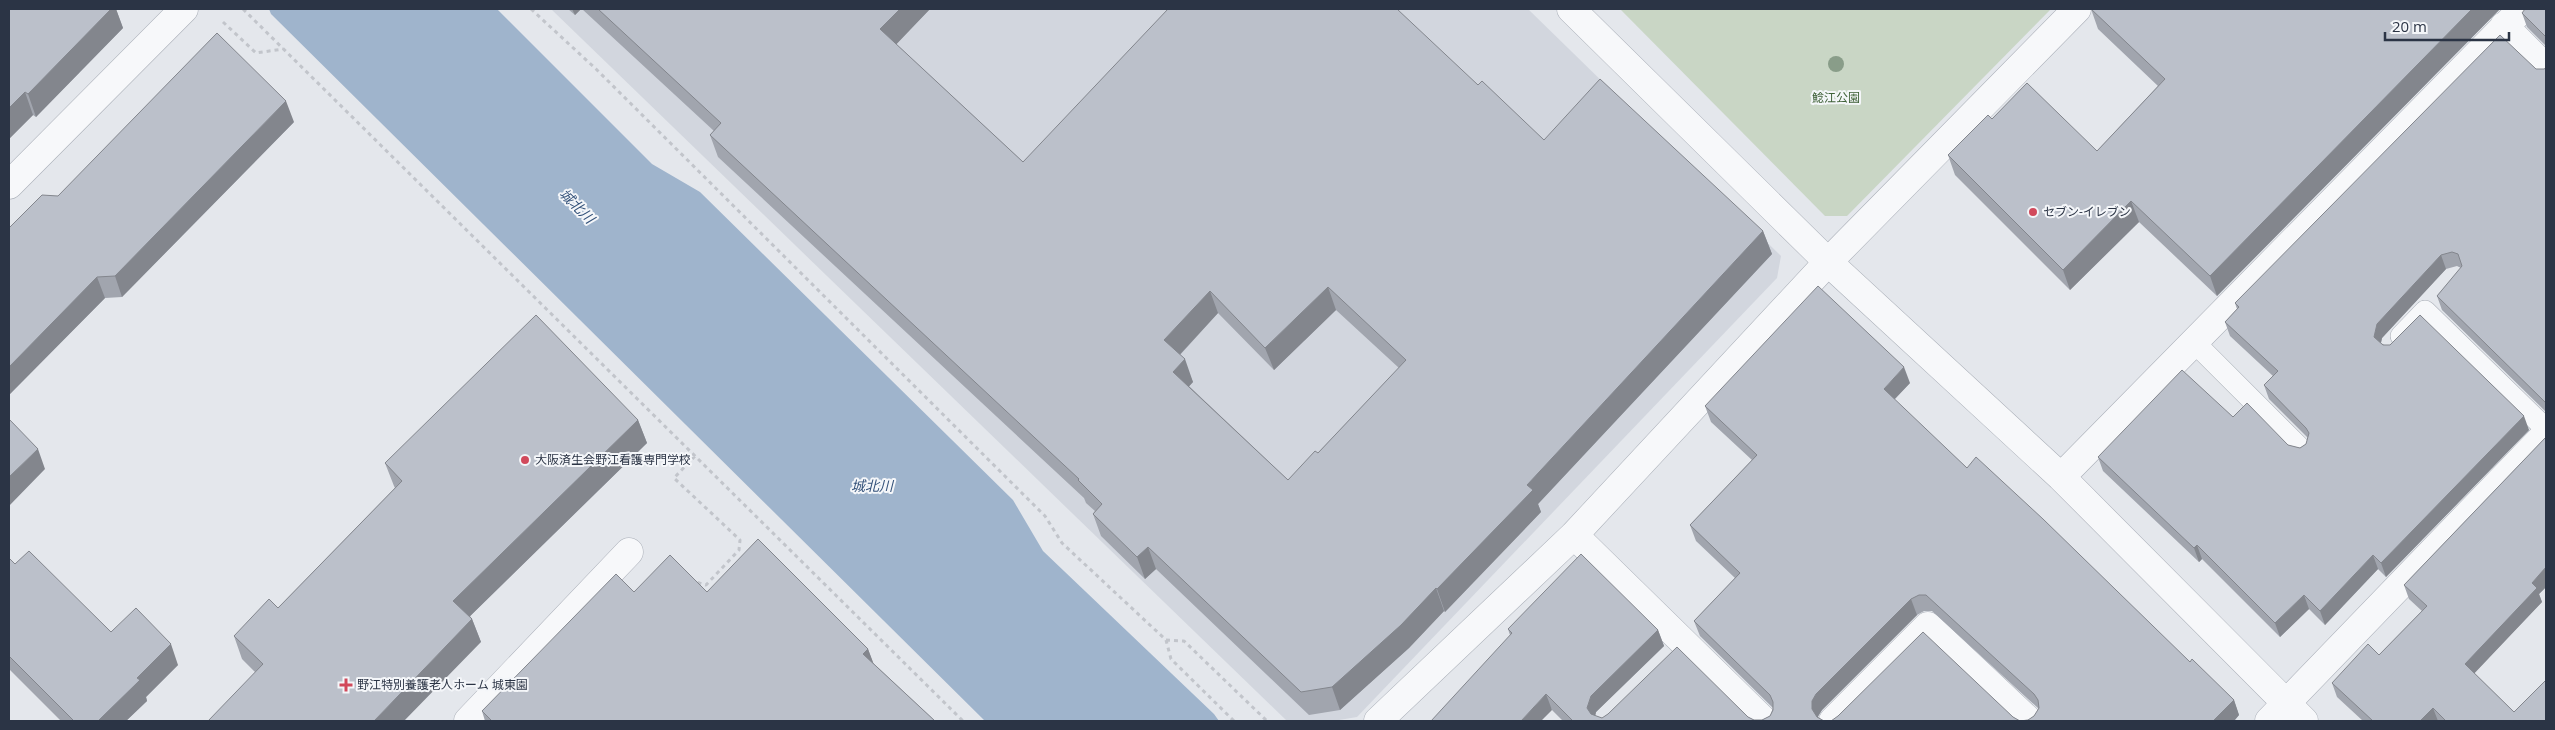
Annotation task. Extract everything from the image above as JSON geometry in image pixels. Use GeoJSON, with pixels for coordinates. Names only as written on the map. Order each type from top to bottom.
{"type":"FeatureCollection","features":[{"type":"Feature","properties":{"kind":"street"},"geometry":{"type":"LineString","coordinates":[[9,185],[184,9]]}},
{"type":"Feature","properties":{"kind":"street"},"geometry":{"type":"LineString","coordinates":[[1571,9],[1828,262],[2061,477],[2286,715],[2546,434]]}},
{"type":"Feature","properties":{"kind":"street"},"geometry":{"type":"LineString","coordinates":[[1378,721],[1574,534],[1828,262],[2078,9]]}},
{"type":"Feature","properties":{"kind":"street"},"geometry":{"type":"LineString","coordinates":[[2061,477],[2513,18],[2546,68]]}},
{"type":"Feature","properties":{"kind":"street"},"geometry":{"type":"LineString","coordinates":[[1574,534],[1677,650],[1764,721]]}},
{"type":"Feature","properties":{"kind":"street"},"geometry":{"type":"LineString","coordinates":[[468,721],[629,552]]}},
{"type":"Feature","properties":{"kind":"street"},"geometry":{"type":"LineString","coordinates":[[1833,721],[1928,626],[2028,721]]}},
{"type":"Feature","properties":{"kind":"lane"},"geometry":{"type":"LineString","coordinates":[[2391,347],[2431,304],[2546,429]]}},
{"type":"Feature","properties":{"kind":"lane"},"geometry":{"type":"LineString","coordinates":[[2194,342],[2302,450]]}},
{"type":"Feature","properties":{"kind":"path"},"geometry":{"type":"LineString","coordinates":[[243,9],[963,721]]}},
{"type":"Feature","properties":{"kind":"path"},"geometry":{"type":"LineString","coordinates":[[531,9],[596,69],[1045,516],[1062,543],[1166,640],[1171,659],[1234,721]]}},
{"type":"Feature","properties":{"kind":"path"},"geometry":{"type":"LineString","coordinates":[[223,22],[256,53],[283,48]]}},
{"type":"Feature","properties":{"kind":"path"},"geometry":{"type":"LineString","coordinates":[[691,578],[698,584],[706,585],[739,550],[740,540],[674,478],[695,456]]}},
{"type":"Feature","properties":{"kind":"path"},"geometry":{"type":"LineString","coordinates":[[1166,640],[1184,641],[1267,721]]}},
{"type":"Feature","properties":{"kind":"shaded area"},"geometry":{"type":"Polygon","coordinates":[[[551,9],[1528,9],[1781,256],[1777,278],[1357,717],[1333,721],[1287,721],[551,9]]]}},
{"type":"Feature","properties":{"kind":"green space","name":"鯰江公園"},"geometry":{"type":"Polygon","coordinates":[[[1620,9],[2051,9],[1847,216],[1825,216],[1620,9]]]}},
{"type":"Feature","properties":{"kind":"water","name":"城北川"},"geometry":{"type":"Polygon","coordinates":[[[269,9],[497,9],[652,164],[700,192],[1013,500],[1043,551],[1214,714],[1219,721],[985,721],[271,14],[269,9]]]}},
{"type":"Feature","properties":{"kind":"building"},"geometry":{"type":"Polygon","coordinates":[[[9,9],[111,9],[28,94],[25,92],[9,108],[9,9]]]}},
{"type":"Feature","properties":{"kind":"building"},"geometry":{"type":"Polygon","coordinates":[[[598,9],[900,9],[880,29],[1023,162],[1168,9],[1397,9],[1478,85],[1482,81],[1544,140],[1600,79],[1763,231],[1527,485],[1533,490],[1401,625],[1332,687],[1301,692],[1148,547],[1137,557],[1093,514],[1102,504],[1079,479],[710,135],[721,123],[598,9]],[[1328,287],[1265,348],[1210,291],[1164,340],[1185,359],[1173,372],[1288,480],[1315,451],[1318,453],[1406,360],[1328,287]]]}},
{"type":"Feature","properties":{"kind":"building"},"geometry":{"type":"Polygon","coordinates":[[[2091,9],[2472,9],[2210,276],[2131,201],[2063,270],[1948,155],[1988,115],[1992,119],[2027,83],[2097,151],[2165,79],[2091,9]]]}},
{"type":"Feature","properties":{"kind":"building"},"geometry":{"type":"Polygon","coordinates":[[[2525,9],[2546,9],[2546,37],[2522,13],[2525,9]]]}},
{"type":"Feature","properties":{"kind":"building"},"geometry":{"type":"Polygon","coordinates":[[[217,33],[286,101],[115,276],[97,277],[9,367],[9,228],[42,195],[58,196],[217,33]]]}},
{"type":"Feature","properties":{"kind":"building"},"geometry":{"type":"Polygon","coordinates":[[[2500,35],[2536,69],[2546,68],[2546,403],[2437,296],[2462,266],[2458,254],[2452,252],[2441,255],[2377,324],[2374,337],[2383,345],[2390,345],[2420,315],[2524,416],[2381,563],[2373,555],[2320,611],[2304,595],[2275,623],[2197,545],[2194,548],[2098,457],[2182,370],[2233,417],[2247,403],[2288,445],[2300,448],[2306,444],[2309,433],[2306,428],[2264,385],[2278,371],[2225,322],[2239,307],[2235,303],[2500,35]]]}},
{"type":"Feature","properties":{"kind":"building"},"geometry":{"type":"Polygon","coordinates":[[[1818,286],[1904,367],[1884,389],[1967,468],[1976,457],[2043,519],[2190,662],[2192,659],[2234,700],[2213,721],[2020,721],[2028,720],[2034,716],[2039,708],[2038,700],[2034,694],[1926,595],[1919,595],[1911,599],[1816,694],[1812,701],[1812,709],[1817,717],[1824,721],[1573,721],[1546,694],[1521,721],[1431,721],[1512,633],[1508,629],[1581,554],[1658,630],[1591,696],[1587,708],[1591,714],[1602,718],[1608,714],[1677,647],[1748,717],[1754,720],[1762,720],[1770,716],[1773,710],[1773,702],[1770,695],[1694,621],[1740,573],[1690,525],[1757,455],[1705,406],[1818,286]]]}},
{"type":"Feature","properties":{"kind":"building"},"geometry":{"type":"Polygon","coordinates":[[[536,315],[638,420],[453,601],[472,619],[374,721],[208,721],[263,664],[234,636],[269,599],[278,608],[402,481],[385,463],[536,315]]]}},
{"type":"Feature","properties":{"kind":"building"},"geometry":{"type":"Polygon","coordinates":[[[9,419],[38,449],[9,477],[9,419]]]}},
{"type":"Feature","properties":{"kind":"building"},"geometry":{"type":"Polygon","coordinates":[[[2546,437],[2546,567],[2532,583],[2537,588],[2465,664],[2514,712],[2546,680],[2546,721],[2446,721],[2433,708],[2420,721],[2373,721],[2332,683],[2368,644],[2379,655],[2427,606],[2404,585],[2546,437]]]}},
{"type":"Feature","properties":{"kind":"building"},"geometry":{"type":"Polygon","coordinates":[[[758,539],[868,649],[863,654],[935,721],[492,721],[482,711],[616,574],[634,592],[670,555],[707,592],[758,539]]]}},
{"type":"Feature","properties":{"kind":"building"},"geometry":{"type":"Polygon","coordinates":[[[29,551],[111,632],[136,608],[171,644],[137,678],[140,680],[98,721],[74,721],[9,656],[9,558],[15,564],[29,551]]]}},
{"type":"Feature","properties":{"kind":"building"},"geometry":{"type":"Polygon","coordinates":[[[1923,632],[2013,717],[2020,721],[1831,721],[1923,632]]]}},
{"type":"Feature","properties":{"kind":"place","name":"セブン-イレブン"},"geometry":{"type":"Point","coordinates":[2033,212]}},
{"type":"Feature","properties":{"kind":"place","name":"大阪済生会野江看護専門学校"},"geometry":{"type":"Point","coordinates":[525,460]}},
{"type":"Feature","properties":{"kind":"place","name":"野江特別養護老人ホーム 城東園"},"geometry":{"type":"Point","coordinates":[346,685]}}]}
